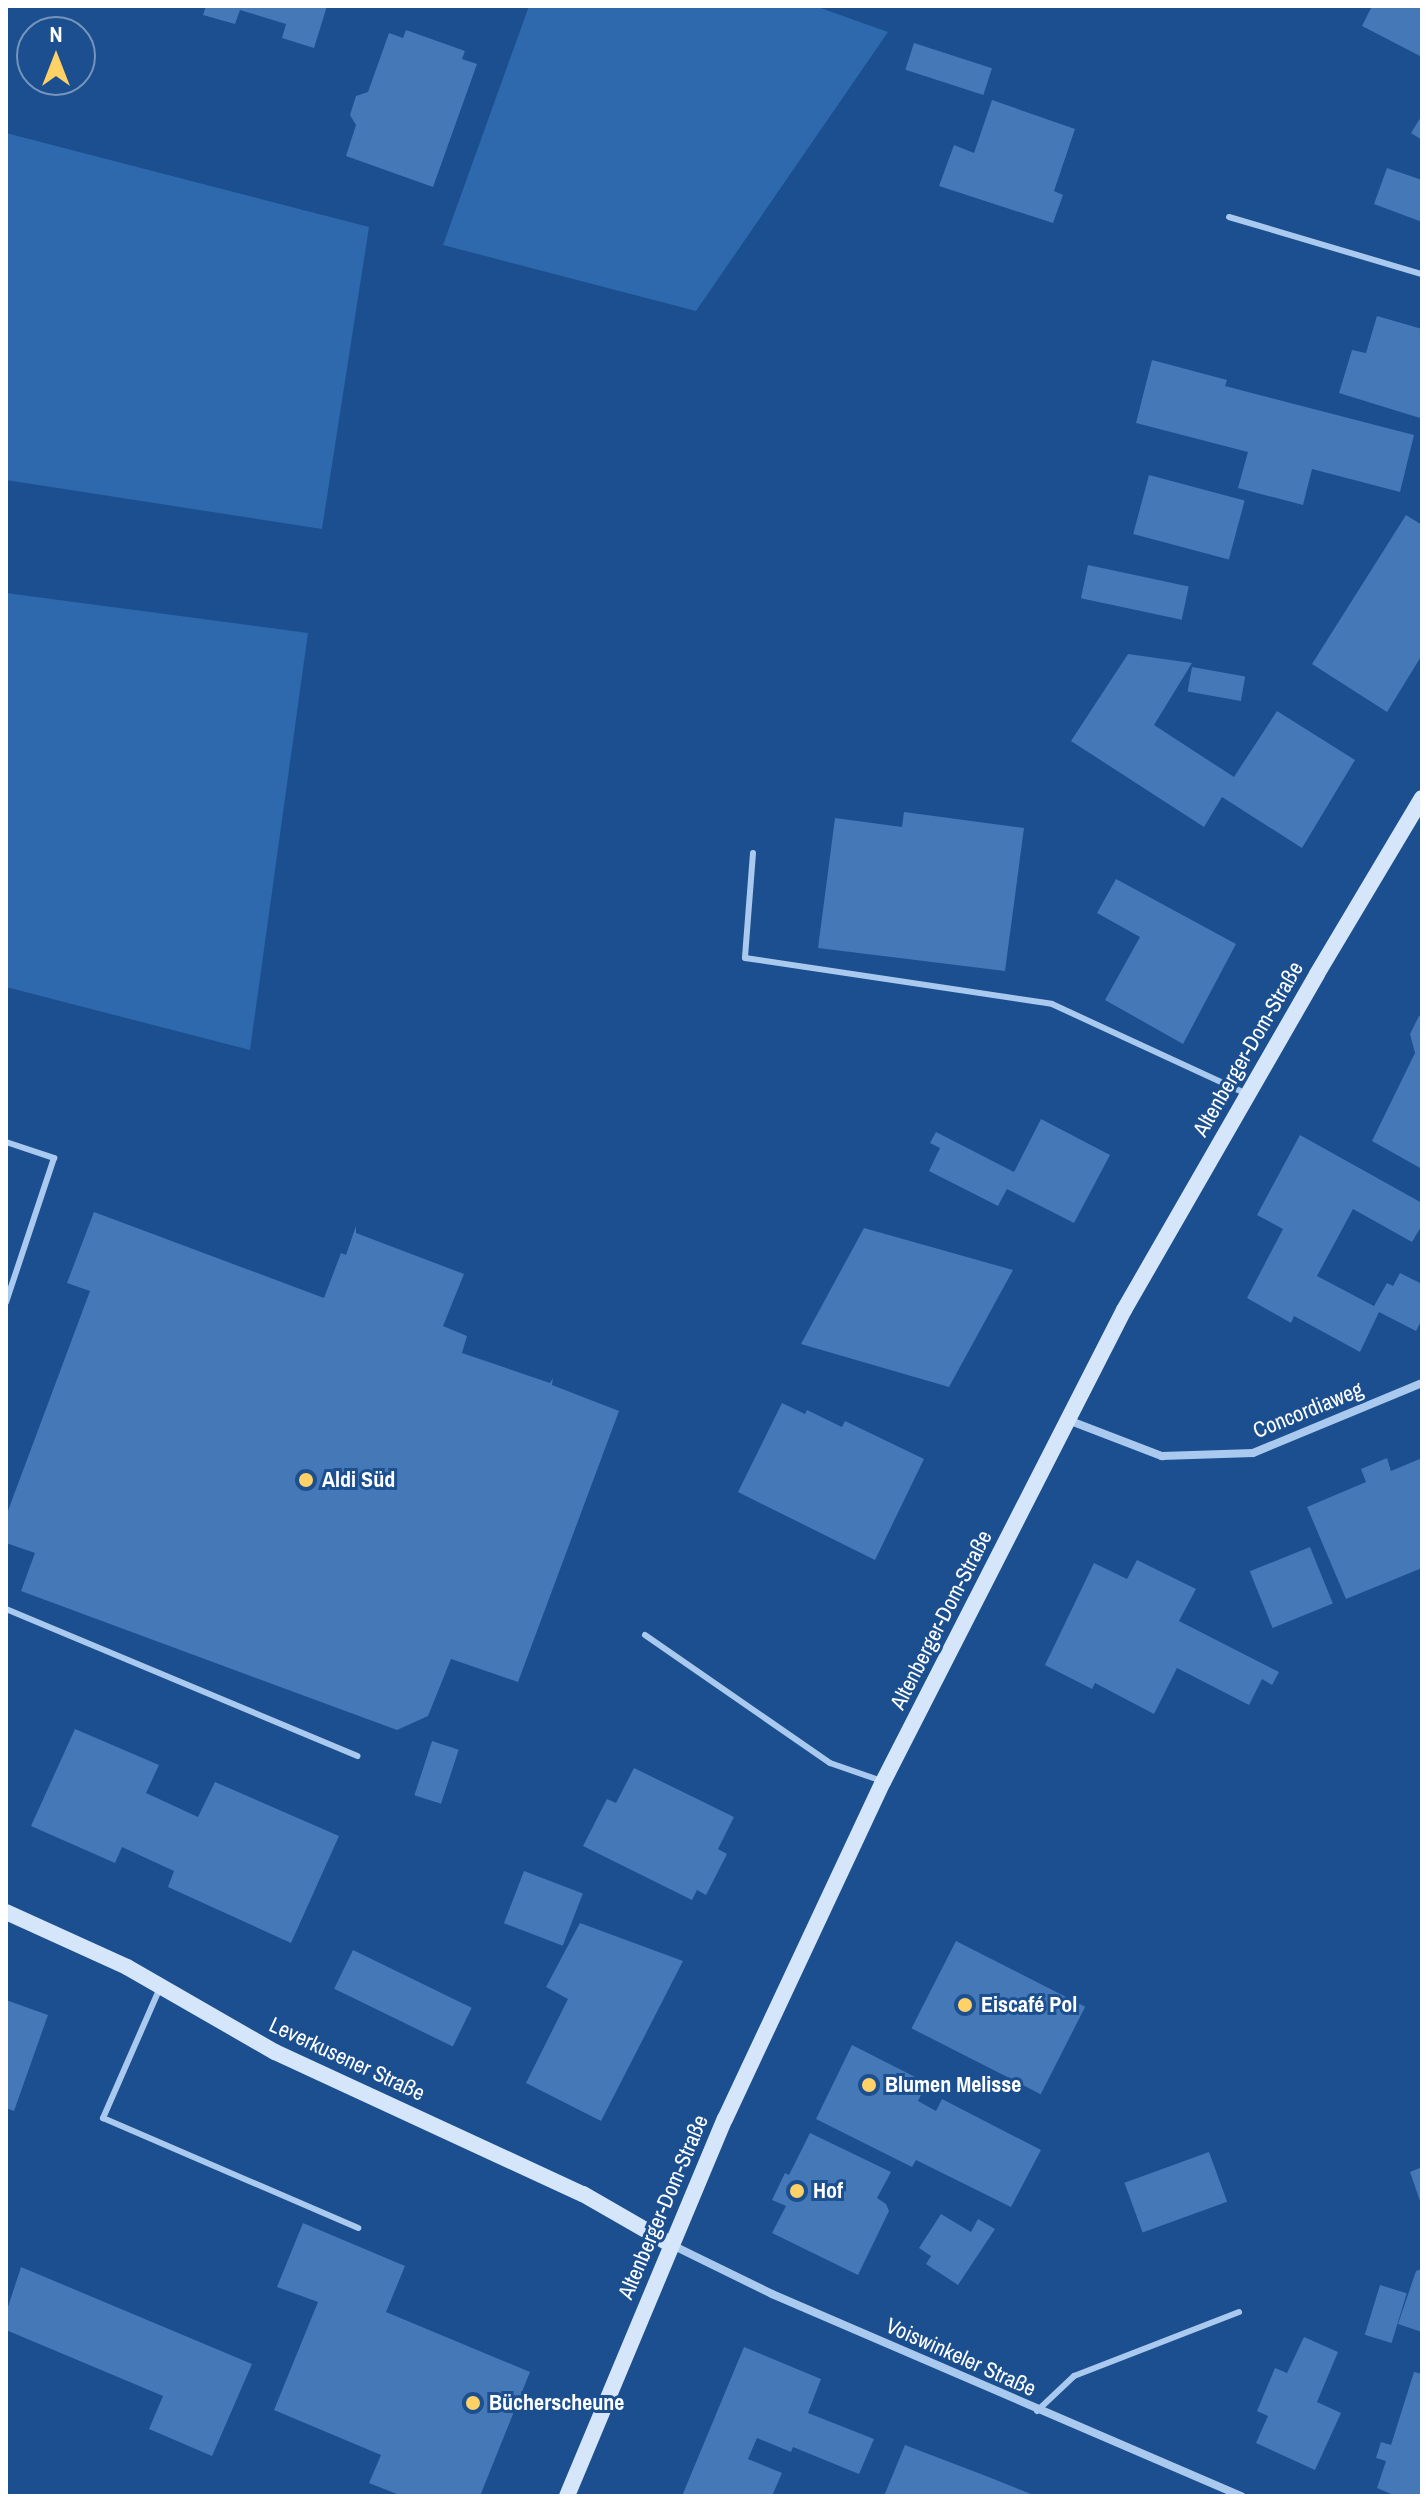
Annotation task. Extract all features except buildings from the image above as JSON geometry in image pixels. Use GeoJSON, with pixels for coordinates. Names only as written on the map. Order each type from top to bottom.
{"type":"FeatureCollection","features":[{"type":"Feature","properties":{"kind":"main road","name":"Altenberger-Dom-Straße"},"geometry":{"type":"LineString","coordinates":[[567,2496],[670,2244],[748,2067],[883,1782],[1124,1310],[1422,798]]}},
{"type":"Feature","properties":{"kind":"main road","name":"Leverkusener Straße"},"geometry":{"type":"LineString","coordinates":[[6,1912],[161,1986],[275,2052],[583,2194],[670,2244]]}},
{"type":"Feature","properties":{"kind":"street","name":"Concordiaweg"},"geometry":{"type":"LineString","coordinates":[[1067,1420],[1162,1456],[1253,1453],[1422,1383]]}},
{"type":"Feature","properties":{"kind":"street","name":"Voiswinkeler Straße"},"geometry":{"type":"LineString","coordinates":[[670,2244],[772,2294],[1037,2411],[1241,2496]]}},
{"type":"Feature","properties":{"kind":"lane"},"geometry":{"type":"LineString","coordinates":[[1229,217],[1422,274]]}},
{"type":"Feature","properties":{"kind":"lane"},"geometry":{"type":"LineString","coordinates":[[753,853],[745,958],[1052,1004],[1247,1094]]}},
{"type":"Feature","properties":{"kind":"lane"},"geometry":{"type":"LineString","coordinates":[[6,1142],[54,1158],[6,1302]]}},
{"type":"Feature","properties":{"kind":"lane"},"geometry":{"type":"LineString","coordinates":[[6,1609],[357,1756]]}},
{"type":"Feature","properties":{"kind":"lane"},"geometry":{"type":"LineString","coordinates":[[645,1635],[830,1763],[883,1782]]}},
{"type":"Feature","properties":{"kind":"lane"},"geometry":{"type":"LineString","coordinates":[[161,1986],[103,2118],[358,2228]]}},
{"type":"Feature","properties":{"kind":"lane"},"geometry":{"type":"LineString","coordinates":[[1037,2411],[1074,2376],[1239,2312]]}},
{"type":"Feature","properties":{"kind":"shaded area"},"geometry":{"type":"Polygon","coordinates":[[[529,6],[815,6],[888,32],[696,311],[443,245],[529,6]]]}},
{"type":"Feature","properties":{"kind":"shaded area"},"geometry":{"type":"Polygon","coordinates":[[[6,133],[369,227],[322,529],[6,480],[6,133]]]}},
{"type":"Feature","properties":{"kind":"shaded area"},"geometry":{"type":"Polygon","coordinates":[[[6,593],[308,633],[250,1050],[6,987],[6,593]]]}},
{"type":"Feature","properties":{"kind":"place","name":"Aldi Süd"},"geometry":{"type":"Point","coordinates":[306,1480]}},
{"type":"Feature","properties":{"kind":"place","name":"Eiscafé Pol"},"geometry":{"type":"Point","coordinates":[965,2005]}},
{"type":"Feature","properties":{"kind":"place","name":"Blumen Melisse"},"geometry":{"type":"Point","coordinates":[869,2085]}},
{"type":"Feature","properties":{"kind":"place","name":"Hof"},"geometry":{"type":"Point","coordinates":[797,2191]}},
{"type":"Feature","properties":{"kind":"place","name":"Bücherscheune"},"geometry":{"type":"Point","coordinates":[473,2403]}}]}
